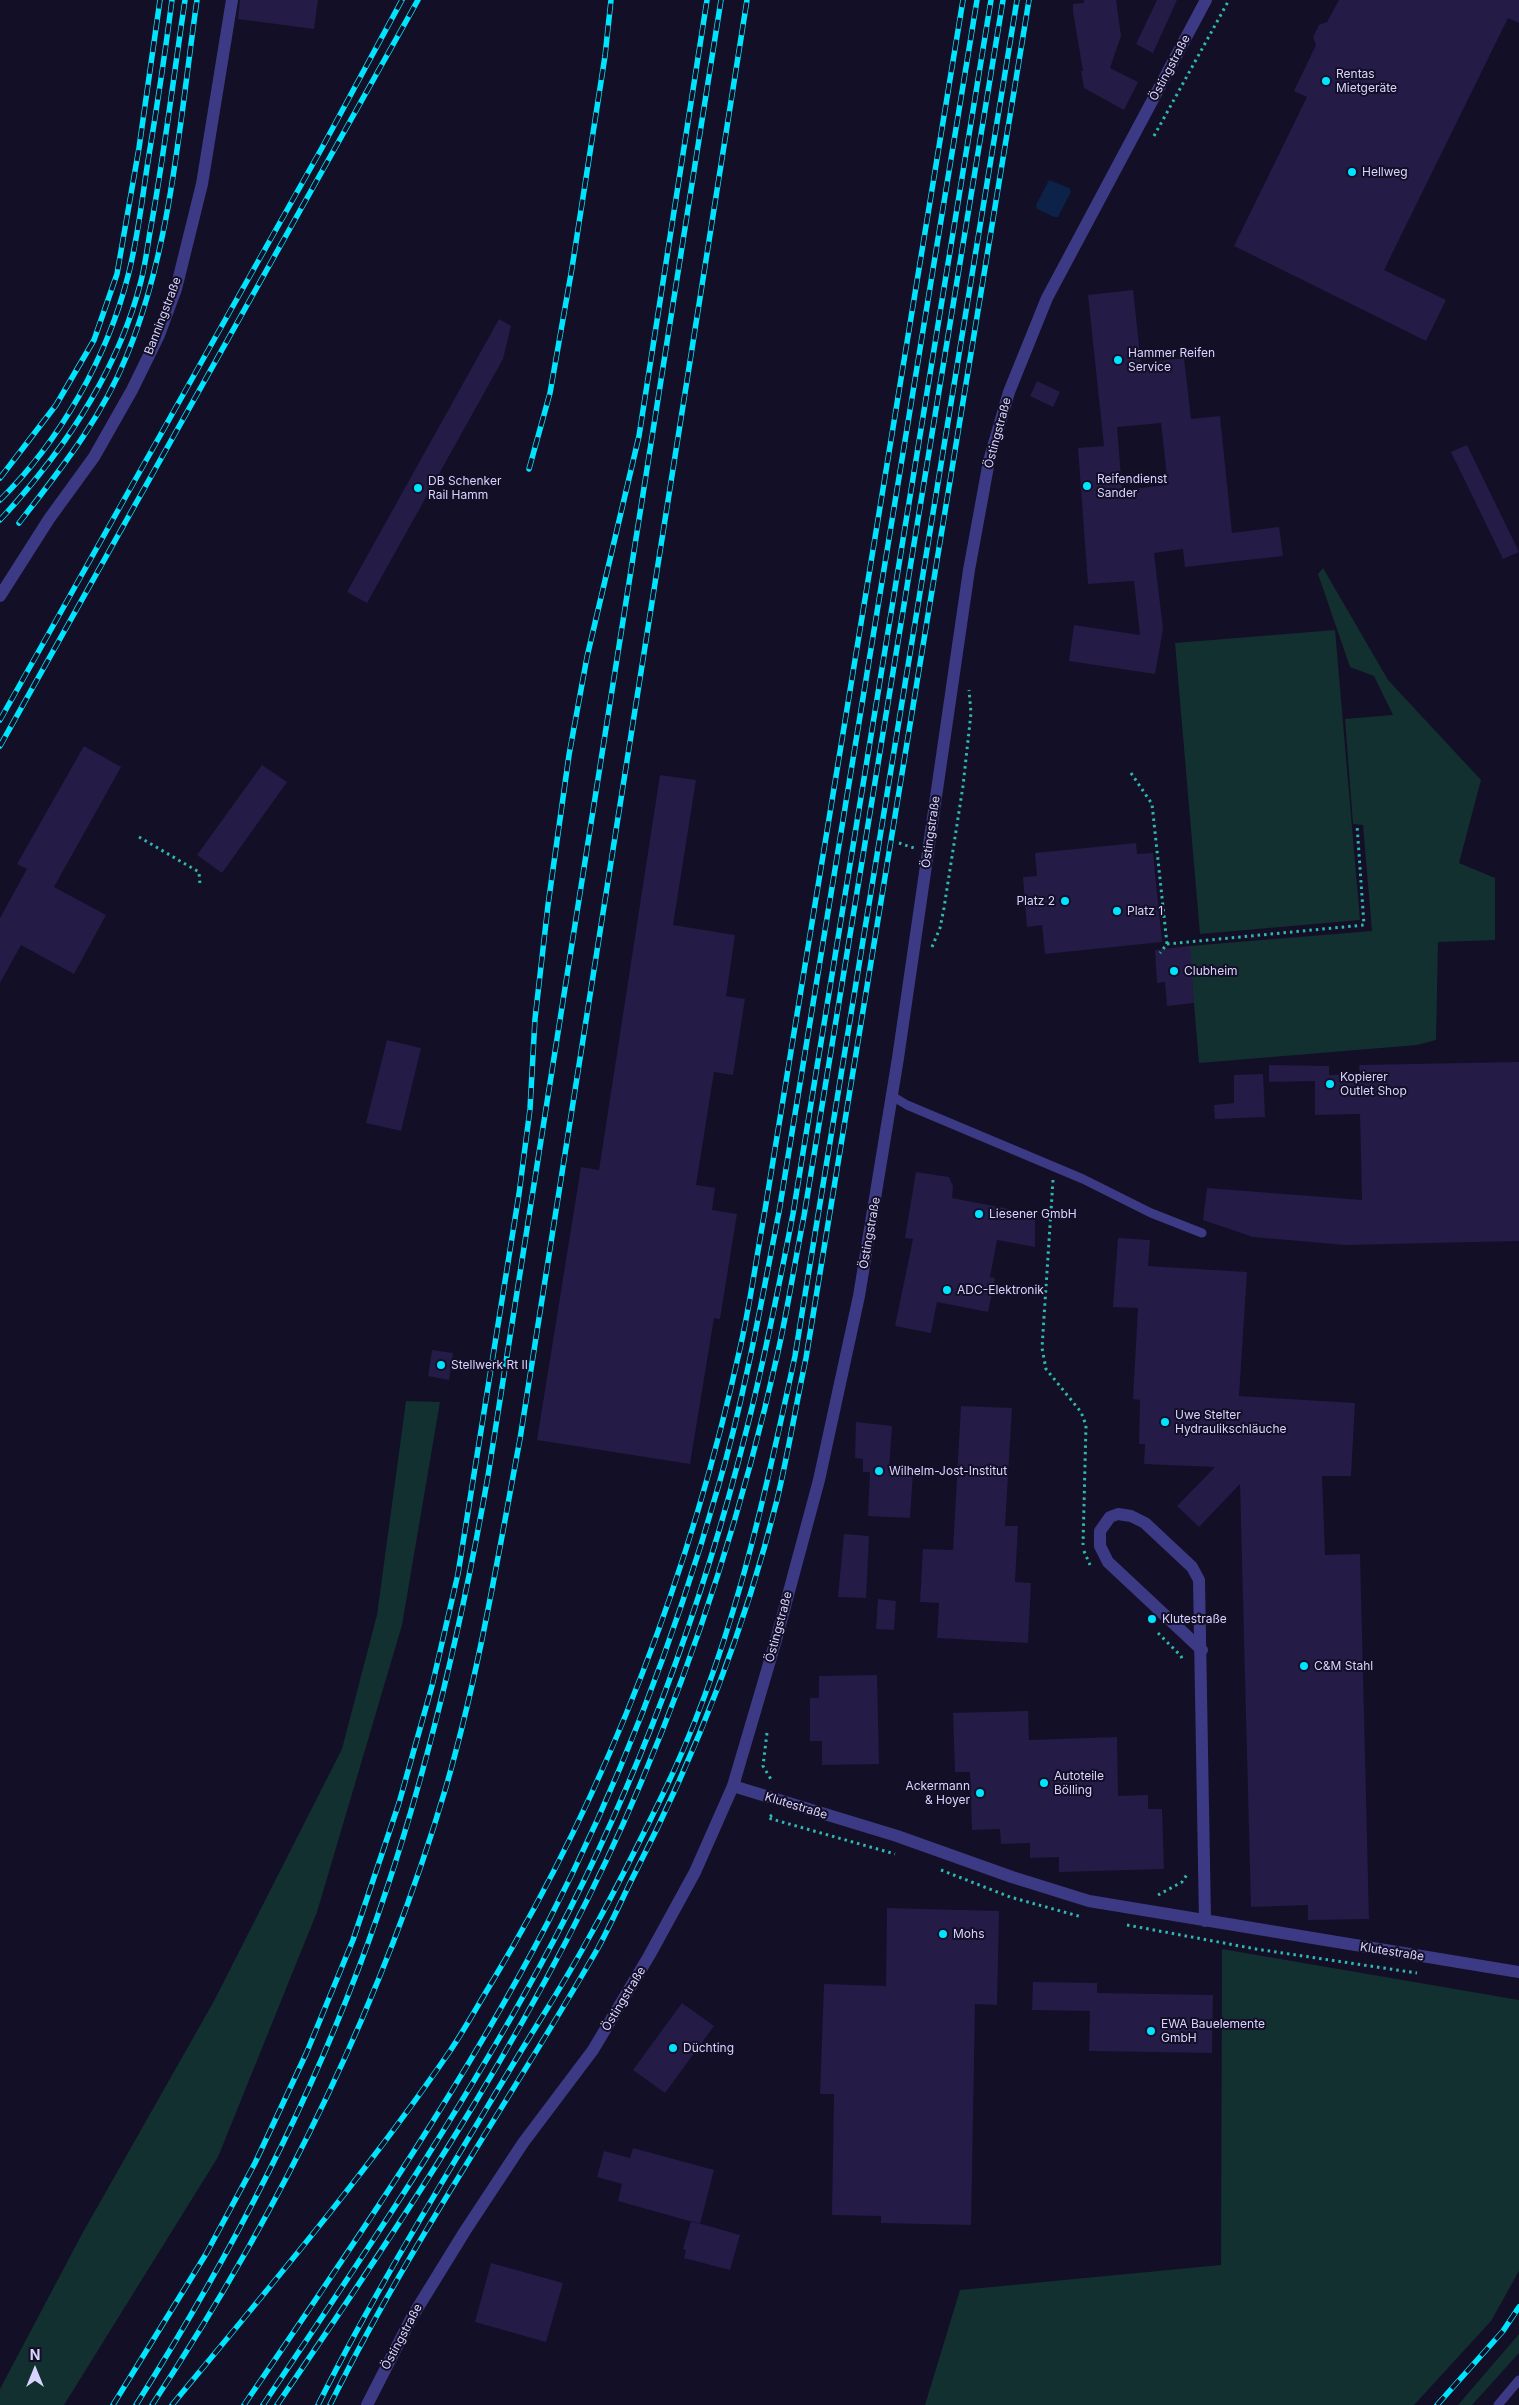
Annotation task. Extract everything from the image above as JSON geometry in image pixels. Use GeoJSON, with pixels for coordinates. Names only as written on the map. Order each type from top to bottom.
{"type":"FeatureCollection","features":[{"type":"Feature","properties":{"kind":"street","name":"Banningstraße"},"geometry":{"type":"LineString","coordinates":[[0,596],[44,526],[94,457],[132,390],[159,335],[176,289],[202,184],[232,0]]}},
{"type":"Feature","properties":{"kind":"street","name":"Östingstraße"},"geometry":{"type":"LineString","coordinates":[[367,2405],[412,2317],[464,2231],[523,2143],[593,2050],[649,1956],[696,1872],[733,1786],[776,1640],[819,1480],[859,1296],[892,1096],[968,579],[980,505],[998,430],[1020,364],[1058,275],[1206,0]]}},
{"type":"Feature","properties":{"kind":"street"},"geometry":{"type":"LineString","coordinates":[[1202,1650],[1108,1562],[1100,1546],[1100,1531],[1110,1517],[1118,1514],[1132,1516],[1145,1523],[1192,1567],[1199,1580],[1202,1650],[1205,1922]]}},
{"type":"Feature","properties":{"kind":"street","name":"Klutestraße"},"geometry":{"type":"LineString","coordinates":[[733,1786],[786,1804],[897,1836],[1012,1877],[1089,1901],[1205,1922],[1519,1972]]}},
{"type":"Feature","properties":{"kind":"lane"},"geometry":{"type":"LineString","coordinates":[[892,1096],[907,1105],[1083,1179],[1151,1213],[1202,1233]]}},
{"type":"Feature","properties":{"kind":"lane"},"geometry":{"type":"LineString","coordinates":[[1498,2405],[1519,2380]]}},
{"type":"Feature","properties":{"kind":"path"},"geometry":{"type":"LineString","coordinates":[[1152,139],[1229,0]]}},
{"type":"Feature","properties":{"kind":"path"},"geometry":{"type":"LineString","coordinates":[[931,953],[943,915],[963,786],[971,713],[968,686]]}},
{"type":"Feature","properties":{"kind":"path"},"geometry":{"type":"LineString","coordinates":[[1131,773],[1152,804],[1167,944],[1160,953]]}},
{"type":"Feature","properties":{"kind":"path"},"geometry":{"type":"LineString","coordinates":[[1167,944],[1364,924],[1357,825]]}},
{"type":"Feature","properties":{"kind":"path"},"geometry":{"type":"LineString","coordinates":[[139,837],[199,872],[200,885]]}},
{"type":"Feature","properties":{"kind":"path"},"geometry":{"type":"LineString","coordinates":[[768,1730],[763,1766],[772,1782],[783,1792],[786,1804]]}},
{"type":"Feature","properties":{"kind":"green space"},"geometry":{"type":"Polygon","coordinates":[[[1323,568],[1388,680],[1481,780],[1459,863],[1495,878],[1495,940],[1438,942],[1436,1040],[1417,1045],[1199,1063],[1189,946],[1372,931],[1363,825],[1353,824],[1345,719],[1393,715],[1374,676],[1350,667],[1318,574],[1323,568]]]}},
{"type":"Feature","properties":{"kind":"green space"},"geometry":{"type":"Polygon","coordinates":[[[1335,630],[1360,920],[1200,934],[1175,643],[1335,630]]]}},
{"type":"Feature","properties":{"kind":"green space"},"geometry":{"type":"Polygon","coordinates":[[[406,1401],[440,1402],[402,1625],[317,1912],[218,2157],[64,2405],[0,2405],[0,2389],[82,2234],[214,2001],[342,1749],[377,1615],[406,1401]]]}},
{"type":"Feature","properties":{"kind":"green space"},"geometry":{"type":"Polygon","coordinates":[[[1222,1949],[1519,2000],[1519,2271],[1491,2321],[1414,2405],[925,2405],[960,2290],[1221,2265],[1222,1949]]]}},
{"type":"Feature","properties":{"kind":"green space"},"geometry":{"type":"Polygon","coordinates":[[[1519,2334],[1519,2353],[1472,2405],[1458,2405],[1519,2334]]]}},
{"type":"Feature","properties":{"kind":"water"},"geometry":{"type":"Polygon","coordinates":[[[1049,180],[1069,188],[1071,192],[1058,217],[1037,209],[1036,205],[1049,180]]]}},
{"type":"Feature","properties":{"kind":"building"},"geometry":{"type":"Polygon","coordinates":[[[240,0],[318,0],[314,29],[238,19],[240,0]]]}},
{"type":"Feature","properties":{"kind":"building"},"geometry":{"type":"Polygon","coordinates":[[[1084,0],[1116,0],[1121,36],[1110,68],[1138,82],[1124,110],[1084,88],[1073,4],[1084,3],[1084,0]]]}},
{"type":"Feature","properties":{"kind":"building"},"geometry":{"type":"Polygon","coordinates":[[[1157,0],[1177,0],[1153,53],[1136,44],[1157,0]]]}},
{"type":"Feature","properties":{"kind":"building","name":"Hellweg"},"geometry":{"type":"Polygon","coordinates":[[[1339,0],[1519,0],[1519,23],[1508,18],[1384,270],[1446,300],[1426,341],[1234,246],[1307,97],[1294,91],[1316,45],[1313,37],[1319,25],[1327,22],[1339,0]]]}},
{"type":"Feature","properties":{"kind":"building"},"geometry":{"type":"Polygon","coordinates":[[[1133,290],[1141,363],[1184,358],[1191,419],[1220,416],[1232,533],[1279,527],[1283,556],[1185,567],[1183,549],[1154,553],[1163,629],[1155,674],[1069,661],[1074,625],[1140,635],[1134,581],[1088,584],[1078,448],[1104,446],[1088,295],[1133,290]],[[1161,423],[1117,427],[1122,490],[1168,485],[1161,423]]]}},
{"type":"Feature","properties":{"kind":"building","name":"DB Schenker Rail Hamm"},"geometry":{"type":"Polygon","coordinates":[[[499,319],[511,326],[503,359],[367,603],[347,592],[499,319]]]}},
{"type":"Feature","properties":{"kind":"building"},"geometry":{"type":"Polygon","coordinates":[[[1037,381],[1060,392],[1053,407],[1030,396],[1037,381]]]}},
{"type":"Feature","properties":{"kind":"building"},"geometry":{"type":"Polygon","coordinates":[[[1467,445],[1519,552],[1503,559],[1451,452],[1467,445]]]}},
{"type":"Feature","properties":{"kind":"building"},"geometry":{"type":"Polygon","coordinates":[[[84,746],[121,767],[54,887],[106,915],[74,974],[21,945],[0,983],[0,918],[27,869],[17,864],[84,746]]]}},
{"type":"Feature","properties":{"kind":"building"},"geometry":{"type":"Polygon","coordinates":[[[262,765],[287,782],[222,873],[197,855],[262,765]]]}},
{"type":"Feature","properties":{"kind":"building"},"geometry":{"type":"Polygon","coordinates":[[[660,775],[696,780],[673,925],[735,935],[726,996],[745,999],[733,1075],[714,1072],[696,1185],[715,1188],[712,1210],[737,1214],[720,1319],[714,1318],[690,1464],[537,1440],[581,1167],[599,1170],[660,775]]]}},
{"type":"Feature","properties":{"kind":"building"},"geometry":{"type":"Polygon","coordinates":[[[1136,843],[1137,854],[1153,853],[1162,942],[1045,954],[1042,925],[1027,927],[1023,877],[1037,876],[1035,853],[1136,843]]]}},
{"type":"Feature","properties":{"kind":"building","name":"Clubheim"},"geometry":{"type":"Polygon","coordinates":[[[1190,946],[1194,1003],[1167,1006],[1165,982],[1157,983],[1155,950],[1190,946]]]}},
{"type":"Feature","properties":{"kind":"building"},"geometry":{"type":"Polygon","coordinates":[[[387,1040],[421,1048],[401,1131],[366,1123],[387,1040]]]}},
{"type":"Feature","properties":{"kind":"building"},"geometry":{"type":"Polygon","coordinates":[[[1519,1062],[1519,1241],[1345,1245],[1253,1237],[1203,1220],[1207,1188],[1362,1200],[1360,1114],[1315,1115],[1315,1081],[1269,1082],[1269,1065],[1329,1066],[1329,1075],[1360,1074],[1359,1065],[1519,1062]]]}},
{"type":"Feature","properties":{"kind":"building"},"geometry":{"type":"Polygon","coordinates":[[[1263,1074],[1265,1117],[1215,1119],[1214,1105],[1234,1103],[1234,1075],[1263,1074]]]}},
{"type":"Feature","properties":{"kind":"building"},"geometry":{"type":"Polygon","coordinates":[[[916,1172],[949,1177],[953,1186],[952,1198],[1035,1214],[1035,1247],[997,1240],[990,1277],[995,1278],[988,1312],[937,1302],[931,1333],[895,1326],[913,1239],[905,1238],[916,1172]]]}},
{"type":"Feature","properties":{"kind":"building"},"geometry":{"type":"Polygon","coordinates":[[[1118,1238],[1150,1240],[1148,1266],[1247,1272],[1239,1396],[1355,1403],[1351,1476],[1322,1476],[1325,1555],[1360,1554],[1369,1919],[1308,1920],[1308,1905],[1251,1907],[1240,1484],[1199,1527],[1177,1506],[1215,1467],[1144,1464],[1145,1444],[1139,1444],[1140,1400],[1133,1399],[1138,1308],[1113,1307],[1118,1238]]]}},
{"type":"Feature","properties":{"kind":"building","name":"Stellwerk Rt II"},"geometry":{"type":"Polygon","coordinates":[[[432,1350],[453,1353],[449,1380],[428,1376],[432,1350]]]}},
{"type":"Feature","properties":{"kind":"building"},"geometry":{"type":"Polygon","coordinates":[[[961,1406],[1012,1408],[1005,1526],[1018,1526],[1015,1582],[1031,1583],[1028,1643],[937,1638],[939,1603],[920,1602],[923,1549],[953,1550],[961,1406]]]}},
{"type":"Feature","properties":{"kind":"building","name":"Wilhelm-Jost-Institut"},"geometry":{"type":"Polygon","coordinates":[[[856,1422],[892,1426],[889,1470],[913,1473],[910,1518],[868,1516],[870,1472],[863,1472],[863,1459],[855,1458],[856,1422]]]}},
{"type":"Feature","properties":{"kind":"building"},"geometry":{"type":"Polygon","coordinates":[[[844,1534],[869,1536],[866,1598],[838,1597],[844,1534]]]}},
{"type":"Feature","properties":{"kind":"building"},"geometry":{"type":"Polygon","coordinates":[[[878,1599],[896,1601],[894,1630],[876,1629],[878,1599]]]}},
{"type":"Feature","properties":{"kind":"building"},"geometry":{"type":"Polygon","coordinates":[[[877,1675],[879,1764],[822,1765],[822,1741],[810,1741],[810,1698],[819,1698],[819,1676],[877,1675]]]}},
{"type":"Feature","properties":{"kind":"building","name":"Autoteile Bölling"},"geometry":{"type":"Polygon","coordinates":[[[1028,1711],[1029,1740],[1117,1737],[1118,1796],[1148,1795],[1148,1809],[1162,1809],[1164,1869],[1059,1872],[1059,1857],[1030,1858],[1030,1843],[1001,1844],[1000,1829],[972,1830],[970,1772],[955,1772],[953,1713],[1028,1711]]]}},
{"type":"Feature","properties":{"kind":"building"},"geometry":{"type":"Polygon","coordinates":[[[887,1908],[999,1911],[997,2005],[975,2004],[971,2225],[881,2223],[881,2216],[832,2215],[834,2094],[820,2094],[824,1984],[886,1986],[887,1908]]]}},
{"type":"Feature","properties":{"kind":"building","name":"EWA Bauelemente GmbH"},"geometry":{"type":"Polygon","coordinates":[[[1033,1982],[1097,1983],[1097,1993],[1213,1995],[1212,2053],[1089,2051],[1090,2011],[1032,2010],[1033,1982]]]}},
{"type":"Feature","properties":{"kind":"building","name":"Düchting"},"geometry":{"type":"Polygon","coordinates":[[[682,2003],[714,2026],[665,2093],[633,2070],[682,2003]]]}},
{"type":"Feature","properties":{"kind":"building"},"geometry":{"type":"Polygon","coordinates":[[[633,2148],[714,2170],[700,2224],[618,2201],[622,2184],[597,2177],[604,2151],[630,2158],[633,2148]]]}},
{"type":"Feature","properties":{"kind":"building"},"geometry":{"type":"Polygon","coordinates":[[[691,2221],[740,2235],[730,2270],[684,2258],[686,2250],[683,2249],[691,2221]]]}},
{"type":"Feature","properties":{"kind":"building"},"geometry":{"type":"Polygon","coordinates":[[[491,2263],[563,2283],[546,2342],[475,2322],[491,2263]]]}},
{"type":"Feature","properties":{"kind":"railway"},"geometry":{"type":"LineString","coordinates":[[0,478],[56,405],[94,340],[117,274],[139,148],[160,0]]}},
{"type":"Feature","properties":{"kind":"railway"},"geometry":{"type":"LineString","coordinates":[[0,500],[42,452],[79,397],[108,337],[119,307],[137,233],[172,0]]}},
{"type":"Feature","properties":{"kind":"railway"},"geometry":{"type":"LineString","coordinates":[[0,520],[45,467],[86,409],[103,379],[131,315],[146,259],[185,0]]}},
{"type":"Feature","properties":{"kind":"railway"},"geometry":{"type":"LineString","coordinates":[[19,523],[93,422],[117,378],[142,313],[155,270],[164,226],[179,135],[197,0]]}},
{"type":"Feature","properties":{"kind":"railway"},"geometry":{"type":"LineString","coordinates":[[0,720],[323,146],[402,0]]}},
{"type":"Feature","properties":{"kind":"railway"},"geometry":{"type":"LineString","coordinates":[[0,746],[418,0]]}},
{"type":"Feature","properties":{"kind":"railway"},"geometry":{"type":"LineString","coordinates":[[529,469],[550,393],[572,268],[605,56],[611,0]]}},
{"type":"Feature","properties":{"kind":"railway"},"geometry":{"type":"LineString","coordinates":[[113,2405],[206,2254],[255,2163],[306,2054],[353,1940],[399,1803],[432,1686],[458,1574],[519,1194],[530,1109],[535,1019],[548,905],[569,755],[587,657],[639,436],[707,0]]}},
{"type":"Feature","properties":{"kind":"railway"},"geometry":{"type":"LineString","coordinates":[[136,2405],[203,2294],[234,2238],[293,2122],[320,2063],[345,2003],[388,1886],[423,1770],[438,1712],[465,1595],[488,1476],[721,0]]}},
{"type":"Feature","properties":{"kind":"railway"},"geometry":{"type":"LineString","coordinates":[[152,2405],[242,2259],[322,2107],[358,2029],[390,1950],[420,1869],[458,1744],[487,1614],[520,1439],[747,0]]}},
{"type":"Feature","properties":{"kind":"railway"},"geometry":{"type":"LineString","coordinates":[[172,2405],[350,2187],[418,2097],[461,2034],[535,1907],[574,1831],[610,1753],[672,1592],[698,1510],[721,1427],[748,1310],[963,0]]}},
{"type":"Feature","properties":{"kind":"railway"},"geometry":{"type":"LineString","coordinates":[[244,2405],[364,2228],[441,2108],[514,1985],[548,1922],[599,1816],[644,1708],[684,1597],[702,1540],[737,1417],[779,1212],[977,0]]}},
{"type":"Feature","properties":{"kind":"railway"},"geometry":{"type":"LineString","coordinates":[[263,2405],[377,2234],[451,2118],[487,2060],[554,1940],[585,1879],[641,1753],[689,1625],[730,1494],[754,1401],[793,1214],[991,0]]}},
{"type":"Feature","properties":{"kind":"railway"},"geometry":{"type":"LineString","coordinates":[[277,2405],[427,2181],[520,2026],[563,1947],[603,1867],[662,1733],[719,1572],[751,1463],[765,1407],[785,1318],[804,1216],[1003,0]]}},
{"type":"Feature","properties":{"kind":"railway"},"geometry":{"type":"LineString","coordinates":[[318,2405],[389,2272],[571,1970],[626,1869],[686,1743],[726,1635],[742,1580],[757,1524],[795,1356],[1017,0]]}},
{"type":"Feature","properties":{"kind":"railway"},"geometry":{"type":"LineString","coordinates":[[330,2405],[392,2288],[598,1948],[657,1830],[698,1738],[734,1645],[764,1549],[781,1483],[806,1358],[1029,0]]}},
{"type":"Feature","properties":{"kind":"railway"},"geometry":{"type":"LineString","coordinates":[[1437,2405],[1503,2331],[1519,2307]]}},
{"type":"Feature","properties":{"kind":"place","name":"Rentas Mietgeräte"},"geometry":{"type":"Point","coordinates":[1326,81]}},
{"type":"Feature","properties":{"kind":"place","name":"Hellweg"},"geometry":{"type":"Point","coordinates":[1352,172]}},
{"type":"Feature","properties":{"kind":"place","name":"Hammer Reifen Service"},"geometry":{"type":"Point","coordinates":[1118,360]}},
{"type":"Feature","properties":{"kind":"place","name":"Reifendienst Sander"},"geometry":{"type":"Point","coordinates":[1087,486]}},
{"type":"Feature","properties":{"kind":"place","name":"DB Schenker Rail Hamm"},"geometry":{"type":"Point","coordinates":[418,488]}},
{"type":"Feature","properties":{"kind":"place","name":"Platz 2"},"geometry":{"type":"Point","coordinates":[1065,901]}},
{"type":"Feature","properties":{"kind":"place","name":"Platz 1"},"geometry":{"type":"Point","coordinates":[1117,911]}},
{"type":"Feature","properties":{"kind":"place","name":"Clubheim"},"geometry":{"type":"Point","coordinates":[1174,971]}},
{"type":"Feature","properties":{"kind":"place","name":"Kopierer Outlet Shop"},"geometry":{"type":"Point","coordinates":[1330,1084]}},
{"type":"Feature","properties":{"kind":"place","name":"Liesener GmbH"},"geometry":{"type":"Point","coordinates":[979,1214]}},
{"type":"Feature","properties":{"kind":"place","name":"ADC-Elektronik"},"geometry":{"type":"Point","coordinates":[947,1290]}},
{"type":"Feature","properties":{"kind":"place","name":"Stellwerk Rt II"},"geometry":{"type":"Point","coordinates":[441,1365]}},
{"type":"Feature","properties":{"kind":"place","name":"Uwe Stelter Hydraulikschläuche"},"geometry":{"type":"Point","coordinates":[1165,1422]}},
{"type":"Feature","properties":{"kind":"place","name":"Wilhelm-Jost-Institut"},"geometry":{"type":"Point","coordinates":[879,1471]}},
{"type":"Feature","properties":{"kind":"place","name":"Klutestraße"},"geometry":{"type":"Point","coordinates":[1152,1619]}},
{"type":"Feature","properties":{"kind":"place","name":"C&M Stahl"},"geometry":{"type":"Point","coordinates":[1304,1666]}},
{"type":"Feature","properties":{"kind":"place","name":"Autoteile Bölling"},"geometry":{"type":"Point","coordinates":[1044,1783]}},
{"type":"Feature","properties":{"kind":"place","name":"Ackermann & Hoyer"},"geometry":{"type":"Point","coordinates":[980,1793]}},
{"type":"Feature","properties":{"kind":"place","name":"Mohs"},"geometry":{"type":"Point","coordinates":[943,1934]}},
{"type":"Feature","properties":{"kind":"place","name":"EWA Bauelemente GmbH"},"geometry":{"type":"Point","coordinates":[1151,2031]}},
{"type":"Feature","properties":{"kind":"place","name":"Düchting"},"geometry":{"type":"Point","coordinates":[673,2048]}}]}
